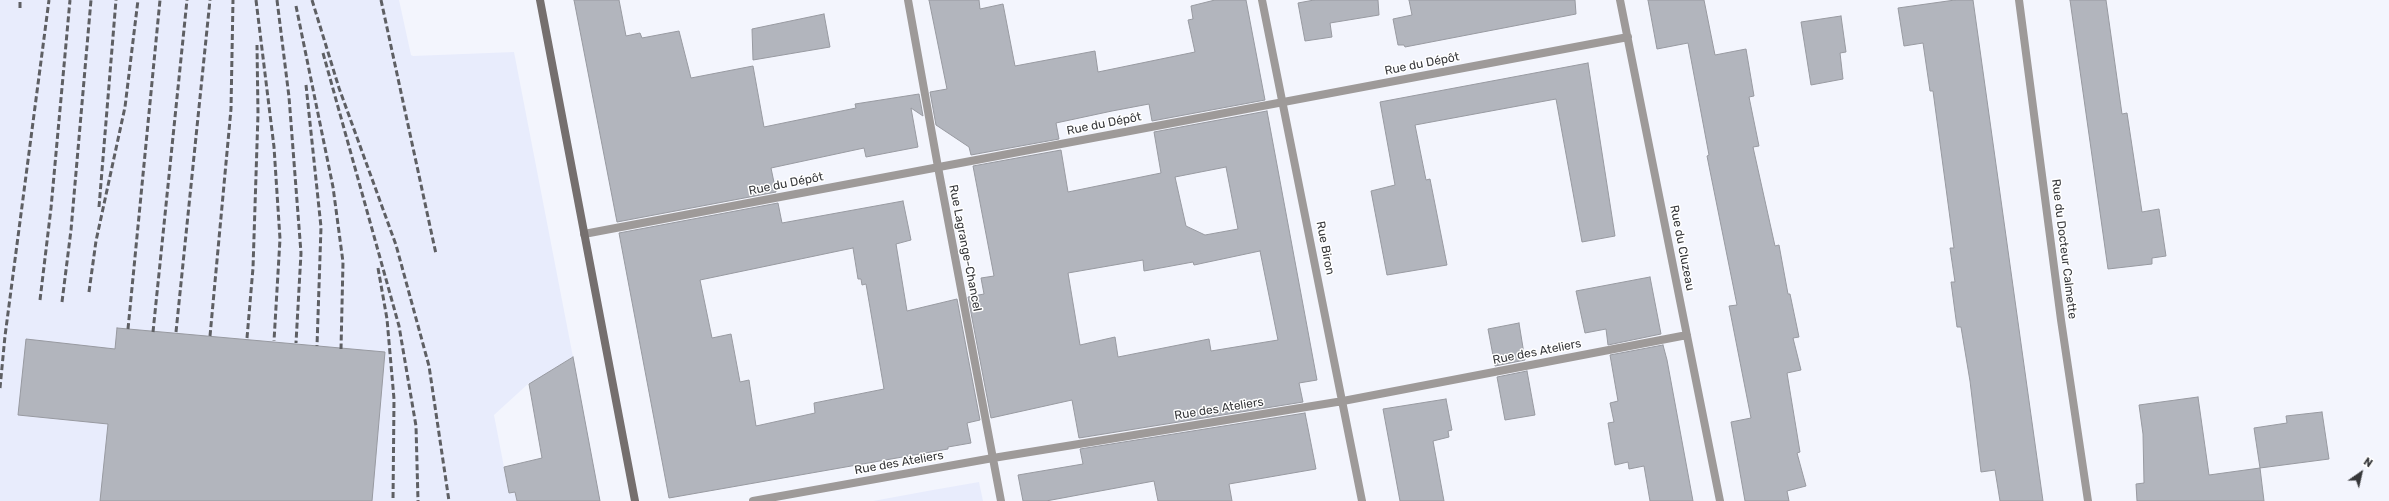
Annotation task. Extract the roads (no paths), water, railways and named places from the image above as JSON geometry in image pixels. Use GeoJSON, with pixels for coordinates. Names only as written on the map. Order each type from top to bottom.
{"type":"FeatureCollection","features":[{"type":"Feature","properties":{"kind":"main road"},"geometry":{"type":"LineString","coordinates":[[540,0],[635,501]]}},
{"type":"Feature","properties":{"kind":"street","name":"Rue Lagrange-Chancel"},"geometry":{"type":"LineString","coordinates":[[908,0],[1001,501]]}},
{"type":"Feature","properties":{"kind":"street","name":"Rue Biron"},"geometry":{"type":"LineString","coordinates":[[1262,0],[1284,102],[1362,501]]}},
{"type":"Feature","properties":{"kind":"street","name":"Rue du Cluzeau"},"geometry":{"type":"LineString","coordinates":[[1620,0],[1720,501]]}},
{"type":"Feature","properties":{"kind":"street","name":"Rue du Docteur Calmette"},"geometry":{"type":"LineString","coordinates":[[2020,0],[2061,320],[2088,501]]}},
{"type":"Feature","properties":{"kind":"street","name":"Rue du Dépôt"},"geometry":{"type":"LineString","coordinates":[[584,234],[1628,37]]}},
{"type":"Feature","properties":{"kind":"street","name":"Rue des Ateliers"},"geometry":{"type":"LineString","coordinates":[[753,501],[993,458],[1343,401],[1687,335]]}},
{"type":"Feature","properties":{"kind":"railway"},"geometry":{"type":"LineString","coordinates":[[20,0],[20,8]]}},
{"type":"Feature","properties":{"kind":"railway"},"geometry":{"type":"LineString","coordinates":[[0,388],[5,336],[49,0]]}},
{"type":"Feature","properties":{"kind":"railway"},"geometry":{"type":"LineString","coordinates":[[40,300],[51,208],[70,0]]}},
{"type":"Feature","properties":{"kind":"railway"},"geometry":{"type":"LineString","coordinates":[[62,302],[71,230],[91,0]]}},
{"type":"Feature","properties":{"kind":"railway"},"geometry":{"type":"LineString","coordinates":[[99,207],[116,0]]}},
{"type":"Feature","properties":{"kind":"railway"},"geometry":{"type":"LineString","coordinates":[[89,292],[96,241],[125,107],[138,0]]}},
{"type":"Feature","properties":{"kind":"railway"},"geometry":{"type":"LineString","coordinates":[[128,329],[160,0]]}},
{"type":"Feature","properties":{"kind":"railway"},"geometry":{"type":"LineString","coordinates":[[153,332],[187,0]]}},
{"type":"Feature","properties":{"kind":"railway"},"geometry":{"type":"LineString","coordinates":[[176,332],[210,0]]}},
{"type":"Feature","properties":{"kind":"railway"},"geometry":{"type":"LineString","coordinates":[[210,336],[231,109],[233,0]]}},
{"type":"Feature","properties":{"kind":"railway"},"geometry":{"type":"LineString","coordinates":[[256,0],[274,147],[280,239],[274,341]]}},
{"type":"Feature","properties":{"kind":"railway"},"geometry":{"type":"LineString","coordinates":[[277,0],[289,97],[301,253],[296,343]]}},
{"type":"Feature","properties":{"kind":"railway"},"geometry":{"type":"LineString","coordinates":[[312,0],[339,88],[396,245],[429,366],[449,501]]}},
{"type":"Feature","properties":{"kind":"railway"},"geometry":{"type":"LineString","coordinates":[[381,0],[436,254]]}},
{"type":"Feature","properties":{"kind":"railway"},"geometry":{"type":"LineString","coordinates":[[296,6],[333,187],[343,262],[341,349]]}},
{"type":"Feature","properties":{"kind":"railway"},"geometry":{"type":"LineString","coordinates":[[247,338],[253,268],[258,114],[257,45]]}},
{"type":"Feature","properties":{"kind":"railway"},"geometry":{"type":"LineString","coordinates":[[323,53],[399,326],[416,426],[418,501]]}},
{"type":"Feature","properties":{"kind":"railway"},"geometry":{"type":"LineString","coordinates":[[306,85],[321,227],[317,346]]}},
{"type":"Feature","properties":{"kind":"railway"},"geometry":{"type":"LineString","coordinates":[[378,268],[387,319],[394,399],[393,501]]}}]}
